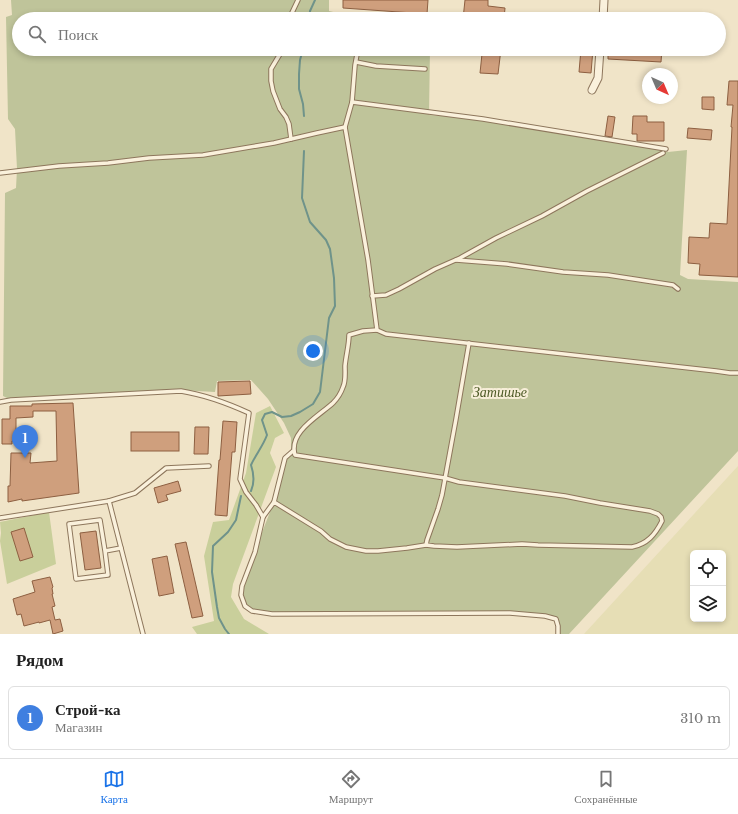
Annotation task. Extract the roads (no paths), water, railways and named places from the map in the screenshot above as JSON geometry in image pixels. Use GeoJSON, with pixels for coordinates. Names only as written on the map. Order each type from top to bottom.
{"type":"FeatureCollection","features":[{"type":"Feature","properties":{"kind":"street"},"geometry":{"type":"LineString","coordinates":[[603,12],[604,0]]}},
{"type":"Feature","properties":{"kind":"street"},"geometry":{"type":"LineString","coordinates":[[592,90],[598,78],[600,56]]}},
{"type":"Feature","properties":{"kind":"lane"},"geometry":{"type":"LineString","coordinates":[[293,12],[298,0]]}},
{"type":"Feature","properties":{"kind":"lane"},"geometry":{"type":"LineString","coordinates":[[279,56],[271,69],[271,81],[280,109],[289,124],[290,139]]}},
{"type":"Feature","properties":{"kind":"lane"},"geometry":{"type":"LineString","coordinates":[[357,56],[352,102],[345,127],[368,260],[377,330]]}},
{"type":"Feature","properties":{"kind":"lane"},"geometry":{"type":"LineString","coordinates":[[356,62],[376,66],[425,69]]}},
{"type":"Feature","properties":{"kind":"lane"},"geometry":{"type":"LineString","coordinates":[[352,102],[490,121],[666,149]]}},
{"type":"Feature","properties":{"kind":"lane"},"geometry":{"type":"LineString","coordinates":[[0,173],[148,158],[203,155],[274,143],[345,127]]}},
{"type":"Feature","properties":{"kind":"lane"},"geometry":{"type":"LineString","coordinates":[[372,296],[386,295],[399,289],[663,153]]}},
{"type":"Feature","properties":{"kind":"lane"},"geometry":{"type":"LineString","coordinates":[[455,260],[507,264],[562,272],[608,275],[673,285],[678,289]]}},
{"type":"Feature","properties":{"kind":"lane"},"geometry":{"type":"LineString","coordinates":[[558,634],[556,619],[544,616],[510,613],[272,614],[252,611],[245,606],[241,595],[242,586],[255,552],[263,517],[274,502],[285,458],[293,451],[295,440],[302,430],[311,420],[334,402],[344,386],[349,335],[363,331],[377,330],[386,334],[738,373]]}},
{"type":"Feature","properties":{"kind":"lane"},"geometry":{"type":"LineString","coordinates":[[426,545],[429,531],[438,509],[445,478],[469,343]]}},
{"type":"Feature","properties":{"kind":"lane"},"geometry":{"type":"LineString","coordinates":[[0,402],[11,400],[181,391],[223,402],[249,413],[240,479],[246,492],[263,517]]}},
{"type":"Feature","properties":{"kind":"lane"},"geometry":{"type":"LineString","coordinates":[[274,502],[321,531],[330,539],[346,547],[366,551],[426,545],[457,547],[522,544],[632,547],[640,545],[654,535],[662,521],[658,514],[650,511],[558,495],[459,482],[445,478],[306,458],[294,455],[293,451]]}},
{"type":"Feature","properties":{"kind":"lane"},"geometry":{"type":"LineString","coordinates":[[0,518],[109,500],[135,493],[166,468],[210,466]]}},
{"type":"Feature","properties":{"kind":"lane"},"geometry":{"type":"LineString","coordinates":[[109,500],[143,634]]}},
{"type":"Feature","properties":{"kind":"lane"},"geometry":{"type":"LineString","coordinates":[[100,520],[105,551],[108,575],[76,579],[69,524],[100,520]]}},
{"type":"Feature","properties":{"kind":"lane"},"geometry":{"type":"LineString","coordinates":[[105,551],[122,548]]}},
{"type":"Feature","properties":{"kind":"waterway"},"geometry":{"type":"LineString","coordinates":[[310,12],[315,0]]}},
{"type":"Feature","properties":{"kind":"waterway"},"geometry":{"type":"LineString","coordinates":[[301,56],[299,89],[303,104],[304,116]]}},
{"type":"Feature","properties":{"kind":"waterway"},"geometry":{"type":"LineString","coordinates":[[251,491],[254,478],[251,465],[267,435],[262,420],[265,414],[272,412],[282,417],[291,416],[313,404],[320,392],[329,318],[335,306],[334,278],[330,249],[326,240],[310,222],[302,198],[304,151]]}},
{"type":"Feature","properties":{"kind":"waterway"},"geometry":{"type":"LineString","coordinates":[[229,634],[219,618],[212,572],[213,546],[228,532],[236,520],[241,496]]}},
{"type":"Feature","properties":{"kind":"place","name":"Строй-ка"},"geometry":{"type":"Point","coordinates":[25,458]}},
{"type":"Feature","properties":{"kind":"park label","name":"Затишье"},"geometry":{"type":"Point","coordinates":[500,392]}}]}
